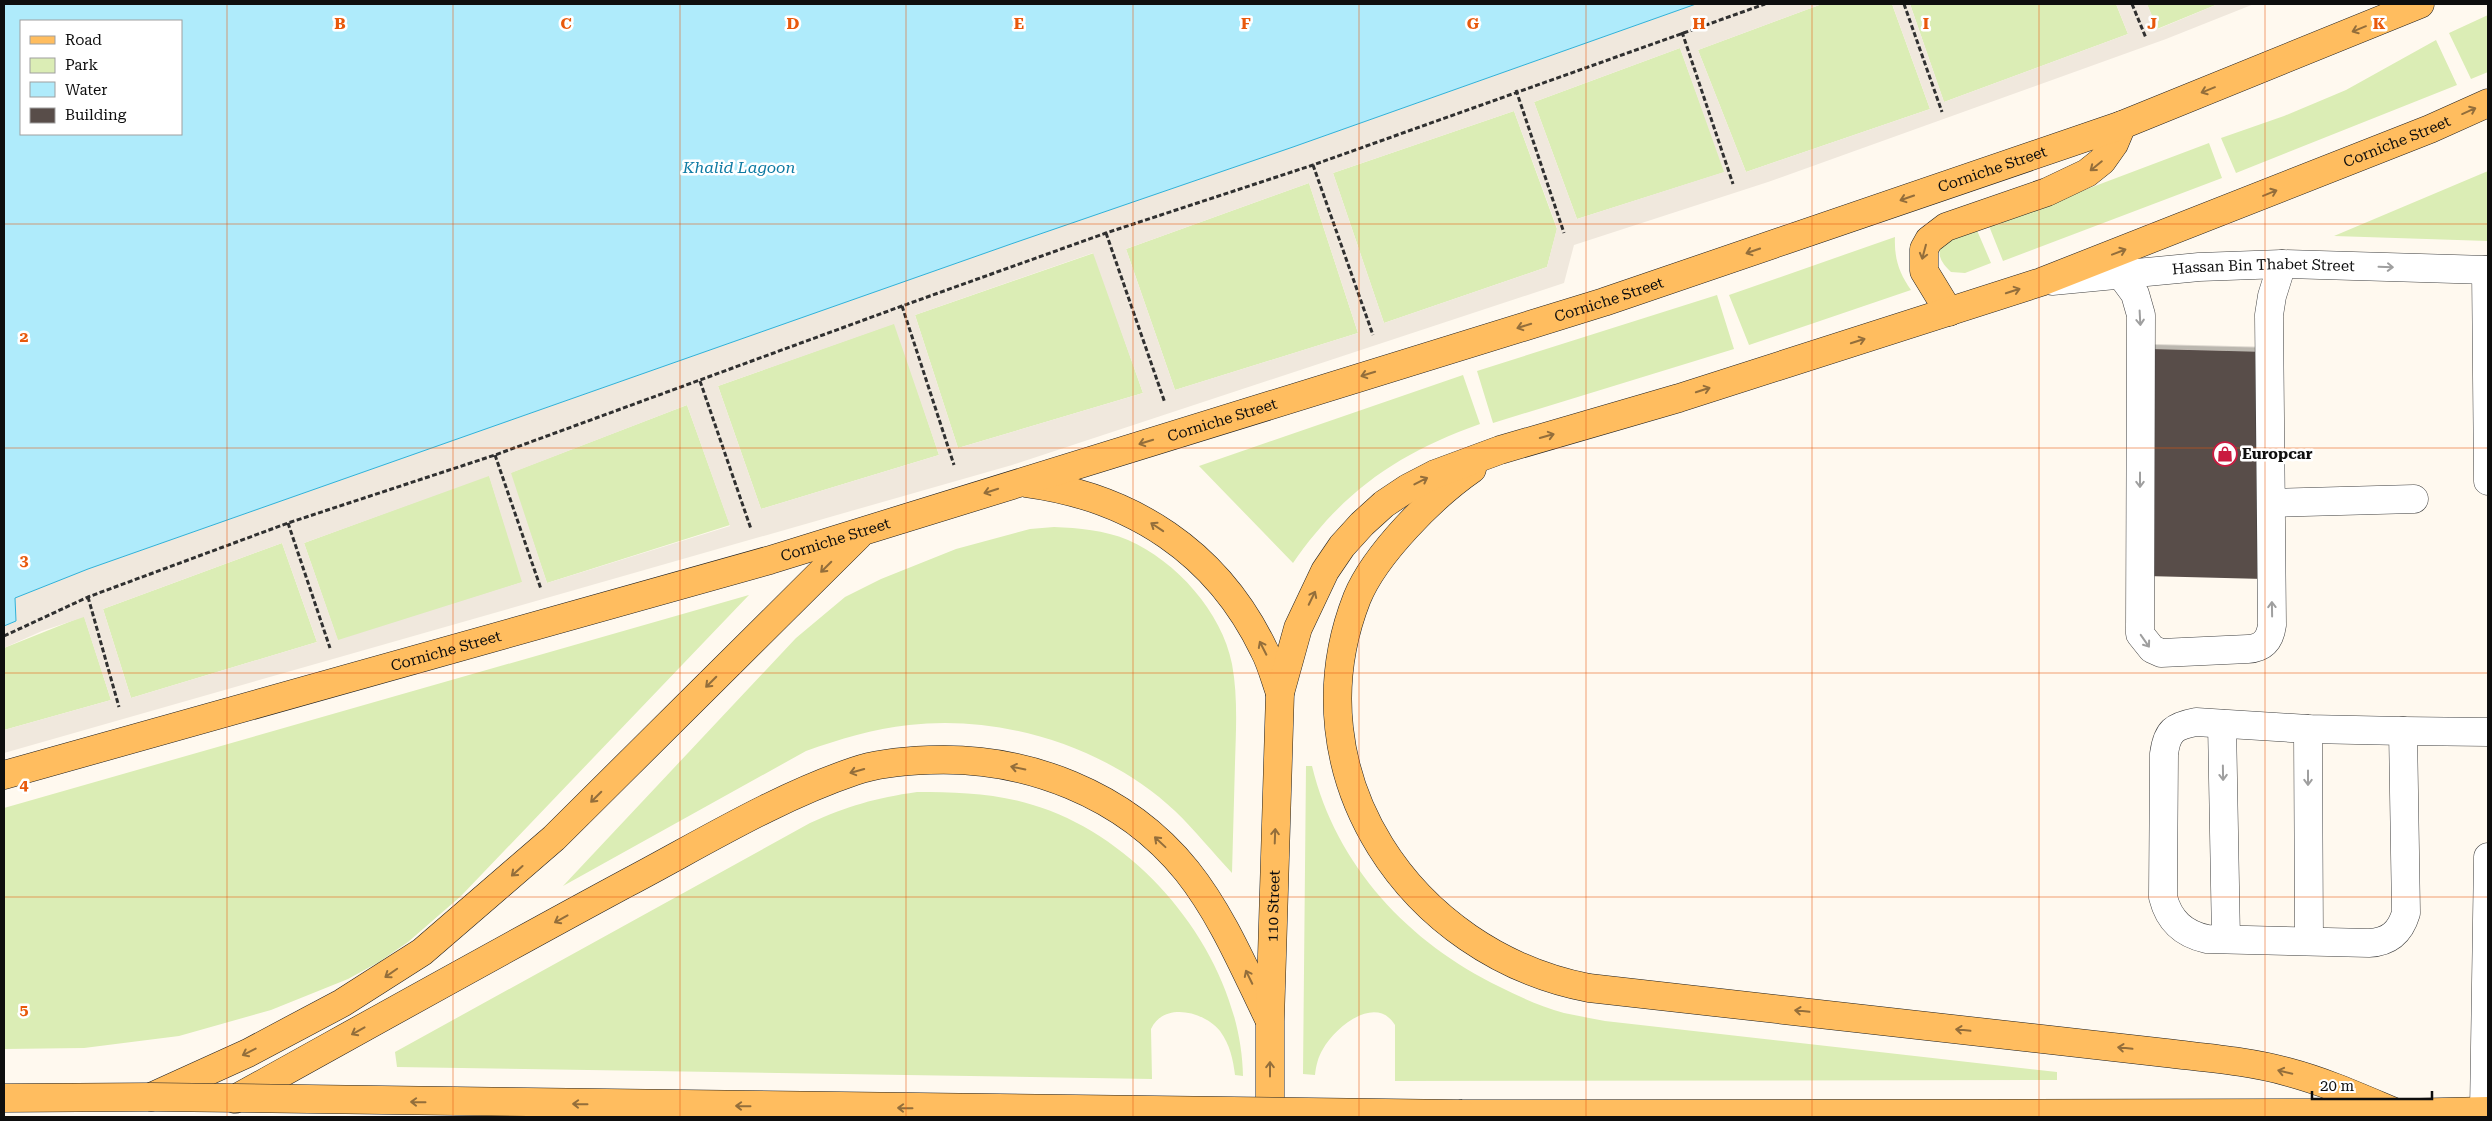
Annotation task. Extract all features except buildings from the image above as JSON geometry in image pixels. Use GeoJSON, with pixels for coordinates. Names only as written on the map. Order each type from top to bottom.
{"type":"FeatureCollection","features":[{"type":"Feature","properties":{"kind":"main road","name":"Corniche Street"},"geometry":{"type":"LineString","coordinates":[[4,776],[861,533],[1016,482],[1604,302],[2122,126],[2420,4]]}},
{"type":"Feature","properties":{"kind":"main road","name":"Corniche Street"},"geometry":{"type":"LineString","coordinates":[[1280,693],[1298,628],[1336,555],[1362,524],[1408,488],[1435,474],[1500,450],[1679,398],[2041,282],[2257,199],[2430,129],[2488,103]]}},
{"type":"Feature","properties":{"kind":"main road"},"geometry":{"type":"LineString","coordinates":[[1949,312],[1924,271],[1922,260],[1924,249],[1929,240],[1946,228],[2047,192],[2086,173],[2102,161],[2114,144],[2122,126]]}},
{"type":"Feature","properties":{"kind":"main road"},"geometry":{"type":"LineString","coordinates":[[1500,450],[1458,479],[1428,504],[1378,564],[1358,596],[1347,629],[1339,672],[1337,698],[1339,733],[1345,768],[1356,801],[1389,860],[1410,888],[1435,912],[1462,933],[1520,967],[1556,982],[2248,1064],[2286,1071],[2324,1083],[2396,1113]]}},
{"type":"Feature","properties":{"kind":"main road"},"geometry":{"type":"LineString","coordinates":[[1016,482],[1061,488],[1104,501],[1145,520],[1182,545],[1215,576],[1243,611],[1265,651],[1280,693]]}},
{"type":"Feature","properties":{"kind":"main road"},"geometry":{"type":"LineString","coordinates":[[151,1097],[248,1053],[342,1003],[383,979],[458,922],[554,838],[861,533]]}},
{"type":"Feature","properties":{"kind":"main road","name":"110 Street"},"geometry":{"type":"LineString","coordinates":[[1270,1117],[1270,1021],[1280,693]]}},
{"type":"Feature","properties":{"kind":"main road"},"geometry":{"type":"LineString","coordinates":[[235,1099],[777,803],[819,784],[859,770],[903,762],[947,760],[991,763],[1023,769],[1053,777],[1090,793],[1138,823],[1163,843],[1188,872],[1210,904],[1270,1021]]}},
{"type":"Feature","properties":{"kind":"main road"},"geometry":{"type":"LineString","coordinates":[[4,1098],[151,1097],[1462,1114],[2396,1113],[2486,1111]]}},
{"type":"Feature","properties":{"kind":"street","name":"Hassan Bin Thabet Street"},"geometry":{"type":"LineString","coordinates":[[2041,282],[2199,267],[2282,264],[2487,270]]}},
{"type":"Feature","properties":{"kind":"street"},"geometry":{"type":"LineString","coordinates":[[2121,275],[2135,294],[2141,315],[2140,634],[2152,649],[2161,653],[2248,649],[2258,648],[2266,642],[2271,634],[2272,625],[2270,315],[2272,296],[2282,264]]}},
{"type":"Feature","properties":{"kind":"street"},"geometry":{"type":"LineString","coordinates":[[2487,270],[2488,481]]}},
{"type":"Feature","properties":{"kind":"street"},"geometry":{"type":"LineString","coordinates":[[2271,504],[2414,499]]}},
{"type":"Feature","properties":{"kind":"street"},"geometry":{"type":"LineString","coordinates":[[2403,731],[2406,904],[2403,922],[2393,936],[2378,943],[2198,937],[2181,928],[2169,915],[2162,888],[2164,754],[2167,737],[2180,726],[2196,722],[2308,729],[2488,732]]}},
{"type":"Feature","properties":{"kind":"street"},"geometry":{"type":"LineString","coordinates":[[2222,724],[2226,939]]}},
{"type":"Feature","properties":{"kind":"street"},"geometry":{"type":"LineString","coordinates":[[2308,729],[2309,941]]}},
{"type":"Feature","properties":{"kind":"street"},"geometry":{"type":"LineString","coordinates":[[2486,1111],[2488,857]]}},
{"type":"Feature","properties":{"kind":"path"},"geometry":{"type":"LineString","coordinates":[[4,636],[88,597],[288,523],[494,455],[1106,233],[1313,165],[1516,90],[1764,4]]}},
{"type":"Feature","properties":{"kind":"path"},"geometry":{"type":"LineString","coordinates":[[1904,4],[1942,112]]}},
{"type":"Feature","properties":{"kind":"path"},"geometry":{"type":"LineString","coordinates":[[2132,4],[2146,38]]}},
{"type":"Feature","properties":{"kind":"path"},"geometry":{"type":"LineString","coordinates":[[1682,32],[1733,184]]}},
{"type":"Feature","properties":{"kind":"path"},"geometry":{"type":"LineString","coordinates":[[1516,90],[1564,233]]}},
{"type":"Feature","properties":{"kind":"path"},"geometry":{"type":"LineString","coordinates":[[1313,165],[1372,335]]}},
{"type":"Feature","properties":{"kind":"path"},"geometry":{"type":"LineString","coordinates":[[1106,233],[1166,404]]}},
{"type":"Feature","properties":{"kind":"path"},"geometry":{"type":"LineString","coordinates":[[902,306],[954,465]]}},
{"type":"Feature","properties":{"kind":"path"},"geometry":{"type":"LineString","coordinates":[[700,381],[752,529]]}},
{"type":"Feature","properties":{"kind":"path"},"geometry":{"type":"LineString","coordinates":[[494,455],[540,589]]}},
{"type":"Feature","properties":{"kind":"path"},"geometry":{"type":"LineString","coordinates":[[288,523],[330,650]]}},
{"type":"Feature","properties":{"kind":"path"},"geometry":{"type":"LineString","coordinates":[[88,597],[119,708]]}},
{"type":"Feature","properties":{"kind":"green space"},"geometry":{"type":"Polygon","coordinates":[[[1822,4],[1892,4],[1930,109],[1746,172],[1698,50],[1822,4]]]}},
{"type":"Feature","properties":{"kind":"green space"},"geometry":{"type":"Polygon","coordinates":[[[1910,4],[2116,4],[2128,34],[1944,102],[1910,4]]]}},
{"type":"Feature","properties":{"kind":"green space"},"geometry":{"type":"Polygon","coordinates":[[[2147,4],[2218,4],[2157,29],[2147,4]]]}},
{"type":"Feature","properties":{"kind":"green space"},"geometry":{"type":"Polygon","coordinates":[[[2488,15],[2488,72],[2471,79],[2449,33],[2488,15]]]}},
{"type":"Feature","properties":{"kind":"green space"},"geometry":{"type":"Polygon","coordinates":[[[2436,40],[2457,85],[2236,173],[2221,138],[2284,116],[2346,90],[2436,40]]]}},
{"type":"Feature","properties":{"kind":"green space"},"geometry":{"type":"Polygon","coordinates":[[[1680,48],[1725,172],[1577,219],[1534,102],[1680,48]]]}},
{"type":"Feature","properties":{"kind":"green space"},"geometry":{"type":"Polygon","coordinates":[[[1514,111],[1557,229],[1547,267],[1384,323],[1333,173],[1514,111]]]}},
{"type":"Feature","properties":{"kind":"green space"},"geometry":{"type":"Polygon","coordinates":[[[2209,143],[2222,178],[2003,261],[1989,226],[2209,143]]]}},
{"type":"Feature","properties":{"kind":"green space"},"geometry":{"type":"Polygon","coordinates":[[[2488,171],[2488,241],[2334,236],[2488,171]]]}},
{"type":"Feature","properties":{"kind":"green space"},"geometry":{"type":"Polygon","coordinates":[[[1309,183],[1358,333],[1175,390],[1126,249],[1309,183]]]}},
{"type":"Feature","properties":{"kind":"green space"},"geometry":{"type":"Polygon","coordinates":[[[1976,228],[1991,263],[1965,273],[1951,272],[1943,263],[1940,255],[1941,249],[1951,239],[1976,228]]]}},
{"type":"Feature","properties":{"kind":"green space"},"geometry":{"type":"Polygon","coordinates":[[[1895,237],[1895,252],[1898,265],[1903,278],[1911,290],[1749,345],[1729,295],[1895,237]]]}},
{"type":"Feature","properties":{"kind":"green space"},"geometry":{"type":"Polygon","coordinates":[[[1094,253],[1143,393],[958,448],[915,315],[1094,253]]]}},
{"type":"Feature","properties":{"kind":"green space"},"geometry":{"type":"Polygon","coordinates":[[[1717,295],[1734,349],[1493,423],[1477,371],[1717,295]]]}},
{"type":"Feature","properties":{"kind":"green space"},"geometry":{"type":"Polygon","coordinates":[[[895,323],[939,455],[761,509],[718,386],[895,323]]]}},
{"type":"Feature","properties":{"kind":"green space"},"geometry":{"type":"Polygon","coordinates":[[[1463,375],[1480,424],[1450,435],[1423,448],[1374,478],[1331,515],[1293,563],[1199,466],[1463,375]]]}},
{"type":"Feature","properties":{"kind":"green space"},"geometry":{"type":"Polygon","coordinates":[[[687,405],[730,525],[547,583],[510,473],[687,405]]]}},
{"type":"Feature","properties":{"kind":"green space"},"geometry":{"type":"Polygon","coordinates":[[[489,475],[523,582],[338,641],[304,543],[489,475]]]}},
{"type":"Feature","properties":{"kind":"green space"},"geometry":{"type":"Polygon","coordinates":[[[1054,527],[1110,534],[1146,549],[1163,561],[1194,590],[1218,626],[1227,645],[1232,664],[1236,701],[1232,873],[1175,811],[1148,788],[1118,769],[1085,753],[1051,740],[1016,731],[980,725],[944,723],[882,729],[806,751],[563,886],[796,638],[845,597],[881,579],[956,549],[1030,529],[1054,527]]]}},
{"type":"Feature","properties":{"kind":"green space"},"geometry":{"type":"Polygon","coordinates":[[[282,543],[317,642],[131,698],[103,609],[282,543]]]}},
{"type":"Feature","properties":{"kind":"green space"},"geometry":{"type":"Polygon","coordinates":[[[749,595],[461,896],[408,942],[379,962],[348,979],[271,1010],[179,1036],[84,1048],[4,1049],[4,808],[749,595]]]}},
{"type":"Feature","properties":{"kind":"green space"},"geometry":{"type":"Polygon","coordinates":[[[84,616],[111,700],[4,730],[4,648],[84,616]]]}},
{"type":"Feature","properties":{"kind":"green space"},"geometry":{"type":"Polygon","coordinates":[[[1306,766],[1312,766],[1323,802],[1339,837],[1358,868],[1381,898],[1407,924],[1436,948],[1467,969],[1531,1002],[1564,1013],[1605,1021],[2057,1072],[2057,1080],[1395,1081],[1395,1025],[1387,1016],[1377,1013],[1367,1013],[1356,1017],[1346,1024],[1329,1040],[1323,1049],[1315,1075],[1303,1074],[1306,766]]]}},
{"type":"Feature","properties":{"kind":"green space"},"geometry":{"type":"Polygon","coordinates":[[[917,792],[990,796],[1033,805],[1074,821],[1112,845],[1148,874],[1179,909],[1205,948],[1225,989],[1238,1032],[1243,1076],[1235,1075],[1230,1052],[1220,1031],[1205,1019],[1185,1012],[1165,1015],[1157,1020],[1151,1029],[1152,1079],[397,1067],[395,1052],[810,823],[862,803],[917,792]]]}},
{"type":"Feature","properties":{"kind":"shaded area"},"geometry":{"type":"Polygon","coordinates":[[[1696,4],[1822,4],[1698,50],[1746,172],[1930,109],[1892,4],[1910,4],[1944,102],[2128,34],[2116,4],[2147,4],[2158,29],[2218,4],[2254,4],[2166,39],[1768,182],[1574,245],[1564,283],[1012,465],[4,753],[4,730],[111,700],[84,617],[42,631],[4,648],[4,626],[16,621],[15,598],[88,569],[1011,244],[1293,147],[1696,4]],[[1680,48],[1534,102],[1577,219],[1724,172],[1680,48]],[[1514,111],[1333,173],[1384,323],[1547,267],[1557,228],[1514,111]],[[1309,183],[1126,249],[1175,390],[1358,333],[1309,183]],[[1093,253],[915,315],[958,448],[1143,393],[1093,253]],[[894,324],[718,386],[761,509],[939,455],[894,324]],[[687,405],[511,473],[547,583],[730,526],[687,405]],[[489,476],[304,543],[338,640],[522,582],[489,476]],[[282,543],[103,609],[131,698],[317,642],[282,543]]]}},
{"type":"Feature","properties":{"kind":"water","name":"Khalid Lagoon"},"geometry":{"type":"Polygon","coordinates":[[[4,4],[1696,4],[88,569],[15,598],[16,621],[4,626],[4,4]]]}},
{"type":"Feature","properties":{"kind":"place","name":"Europcar"},"geometry":{"type":"Point","coordinates":[2225,454]}}]}
